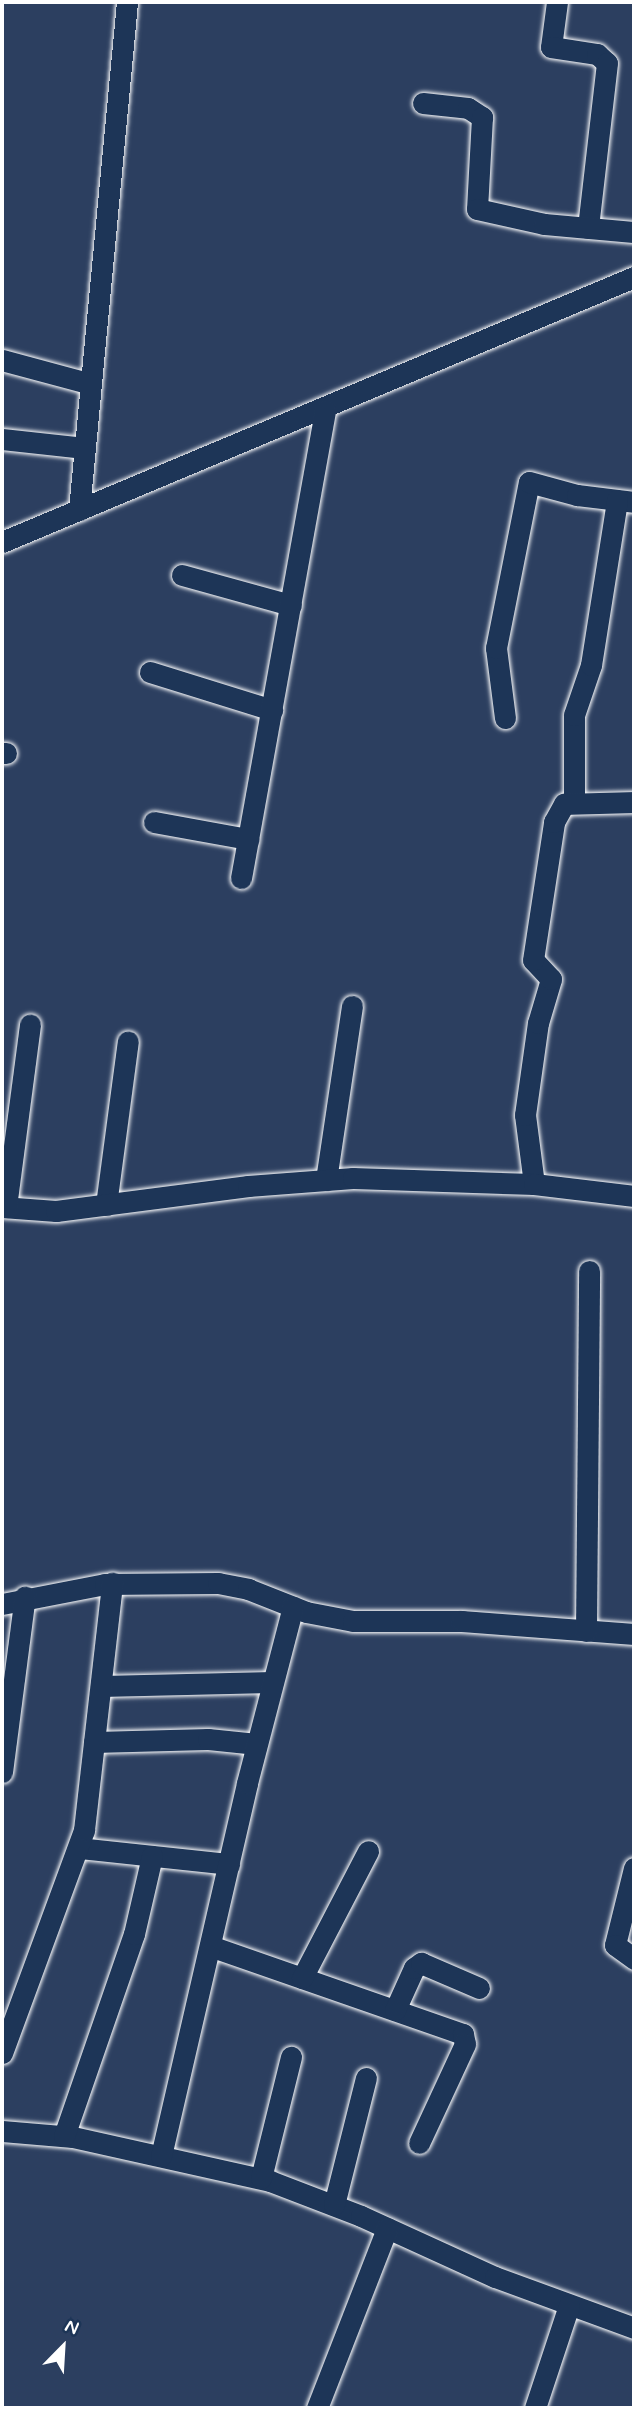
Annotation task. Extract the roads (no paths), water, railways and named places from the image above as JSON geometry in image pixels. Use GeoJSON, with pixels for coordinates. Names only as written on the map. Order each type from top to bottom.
{"type":"FeatureCollection","features":[{"type":"Feature","properties":{"kind":"street"},"geometry":{"type":"LineString","coordinates":[[79,510],[127,2]]}},
{"type":"Feature","properties":{"kind":"street"},"geometry":{"type":"LineString","coordinates":[[557,2],[551,47],[597,54],[607,62],[588,228]]}},
{"type":"Feature","properties":{"kind":"street"},"geometry":{"type":"LineString","coordinates":[[424,103],[468,108],[482,117],[477,209],[588,228],[634,232]]}},
{"type":"Feature","properties":{"kind":"street"},"geometry":{"type":"LineString","coordinates":[[2,542],[326,410],[634,277]]}},
{"type":"Feature","properties":{"kind":"street"},"geometry":{"type":"LineString","coordinates":[[2,360],[91,384]]}},
{"type":"Feature","properties":{"kind":"street"},"geometry":{"type":"LineString","coordinates":[[241,878],[326,410]]}},
{"type":"Feature","properties":{"kind":"street"},"geometry":{"type":"LineString","coordinates":[[2,439],[85,448]]}},
{"type":"Feature","properties":{"kind":"street"},"geometry":{"type":"LineString","coordinates":[[505,718],[496,648],[527,486],[535,481],[577,495],[625,501],[591,665],[574,715],[574,802]]}},
{"type":"Feature","properties":{"kind":"street"},"geometry":{"type":"LineString","coordinates":[[182,575],[291,605]]}},
{"type":"Feature","properties":{"kind":"street"},"geometry":{"type":"LineString","coordinates":[[150,672],[272,710]]}},
{"type":"Feature","properties":{"kind":"street"},"geometry":{"type":"LineString","coordinates":[[534,1184],[525,1115],[538,1023],[551,979],[533,960],[554,822],[558,809],[574,802],[634,802]]}},
{"type":"Feature","properties":{"kind":"street"},"geometry":{"type":"LineString","coordinates":[[154,822],[248,839]]}},
{"type":"Feature","properties":{"kind":"street"},"geometry":{"type":"LineString","coordinates":[[326,1180],[352,1006]]}},
{"type":"Feature","properties":{"kind":"street"},"geometry":{"type":"LineString","coordinates":[[30,1025],[10,1093],[4,1207],[56,1211],[326,1180],[534,1184],[634,1196]]}},
{"type":"Feature","properties":{"kind":"street"},"geometry":{"type":"LineString","coordinates":[[106,1205],[128,1041]]}},
{"type":"Feature","properties":{"kind":"street"},"geometry":{"type":"LineString","coordinates":[[586,1631],[589,1271]]}},
{"type":"Feature","properties":{"kind":"street"},"geometry":{"type":"LineString","coordinates":[[2,1604],[25,1596],[112,1583],[218,1583],[248,1588],[293,1606],[353,1621],[462,1621],[634,1634]]}},
{"type":"Feature","properties":{"kind":"street"},"geometry":{"type":"LineString","coordinates":[[2,2053],[79,1848],[112,1583]]}},
{"type":"Feature","properties":{"kind":"street"},"geometry":{"type":"LineString","coordinates":[[2,1772],[25,1596]]}},
{"type":"Feature","properties":{"kind":"street"},"geometry":{"type":"LineString","coordinates":[[161,2156],[257,1744],[293,1606]]}},
{"type":"Feature","properties":{"kind":"street"},"geometry":{"type":"LineString","coordinates":[[101,1686],[272,1682]]}},
{"type":"Feature","properties":{"kind":"street"},"geometry":{"type":"LineString","coordinates":[[94,1742],[208,1739],[257,1744]]}},
{"type":"Feature","properties":{"kind":"street"},"geometry":{"type":"LineString","coordinates":[[79,1848],[229,1864]]}},
{"type":"Feature","properties":{"kind":"street"},"geometry":{"type":"LineString","coordinates":[[302,1978],[368,1851]]}},
{"type":"Feature","properties":{"kind":"street"},"geometry":{"type":"LineString","coordinates":[[64,2136],[126,1958],[152,1856]]}},
{"type":"Feature","properties":{"kind":"street"},"geometry":{"type":"LineString","coordinates":[[634,1868],[615,1945],[634,1959]]}},
{"type":"Feature","properties":{"kind":"street"},"geometry":{"type":"LineString","coordinates":[[210,1946],[458,2031],[465,2038],[419,2143]]}},
{"type":"Feature","properties":{"kind":"street"},"geometry":{"type":"LineString","coordinates":[[395,2010],[414,1968],[421,1963],[479,1988]]}},
{"type":"Feature","properties":{"kind":"street"},"geometry":{"type":"LineString","coordinates":[[261,2178],[291,2057]]}},
{"type":"Feature","properties":{"kind":"street"},"geometry":{"type":"LineString","coordinates":[[334,2204],[366,2078]]}},
{"type":"Feature","properties":{"kind":"street"},"geometry":{"type":"LineString","coordinates":[[2,2132],[64,2136],[261,2178],[334,2204],[569,2305],[634,2328]]}},
{"type":"Feature","properties":{"kind":"street"},"geometry":{"type":"LineString","coordinates":[[317,2408],[387,2228]]}},
{"type":"Feature","properties":{"kind":"street"},"geometry":{"type":"LineString","coordinates":[[535,2408],[569,2305]]}}]}
